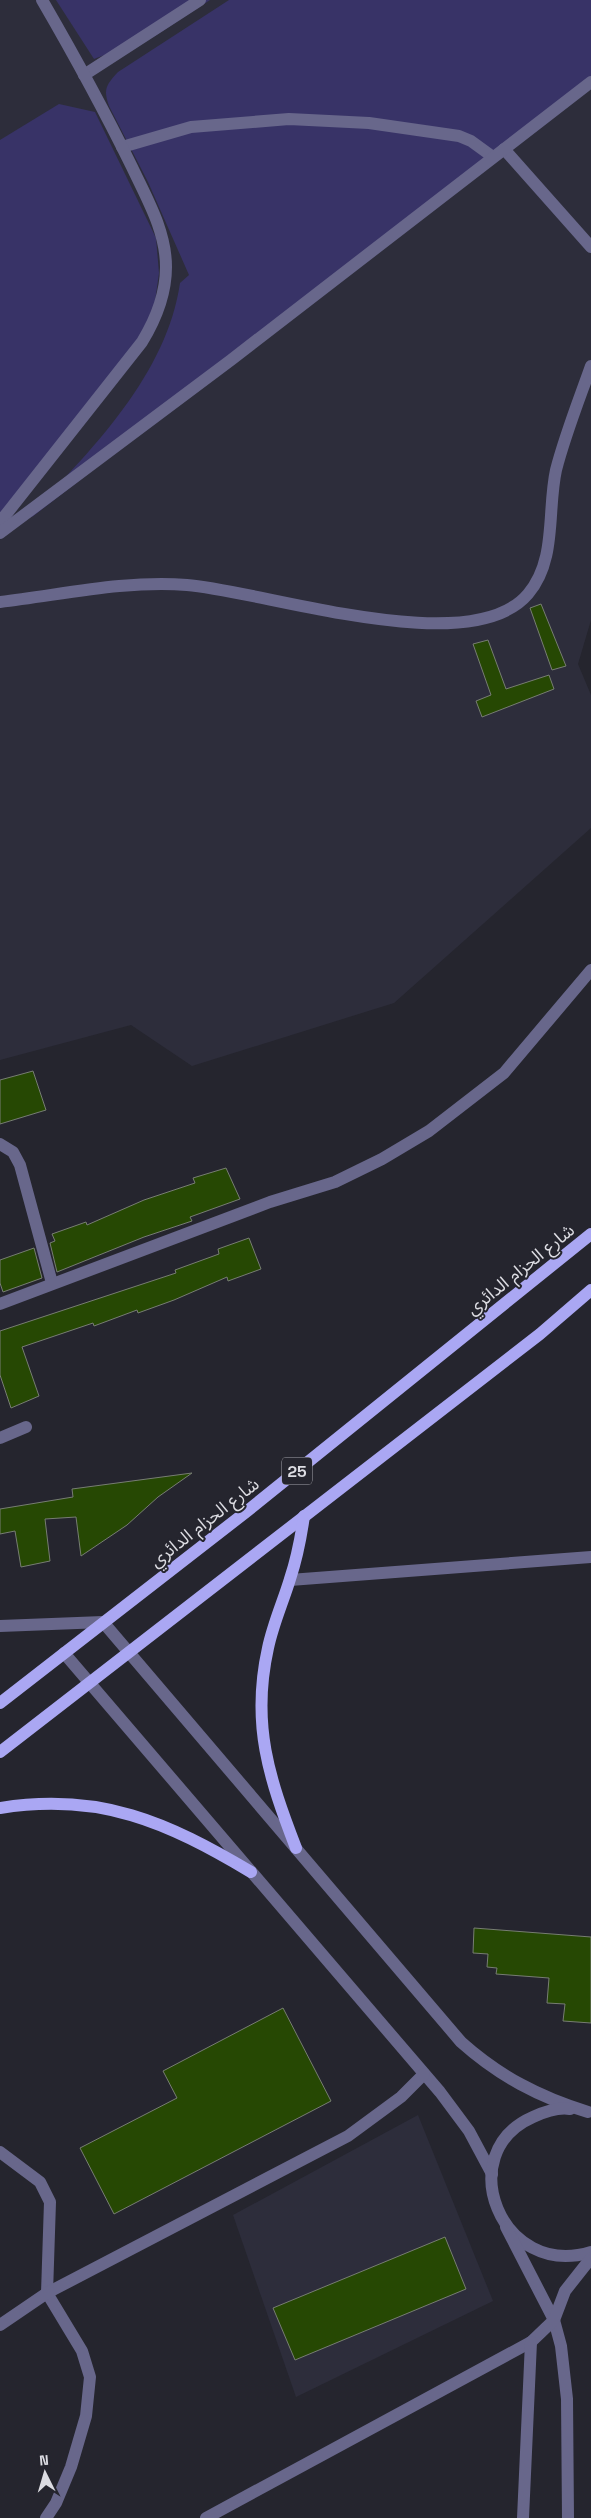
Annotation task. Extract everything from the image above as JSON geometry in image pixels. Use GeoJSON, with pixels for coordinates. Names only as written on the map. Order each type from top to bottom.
{"type":"FeatureCollection","features":[{"type":"Feature","properties":{"kind":"main road","name":"شارع الحزام الدائري"},"geometry":{"type":"LineString","coordinates":[[0,1703],[246,1512],[591,1234]]}},
{"type":"Feature","properties":{"kind":"main road","name":"25"},"geometry":{"type":"LineString","coordinates":[[0,1752],[540,1334],[591,1290]]}},
{"type":"Feature","properties":{"kind":"main road"},"geometry":{"type":"LineString","coordinates":[[296,1848],[272,1786],[264,1752],[261,1717],[262,1682],[268,1647],[290,1580],[304,1516]]}},
{"type":"Feature","properties":{"kind":"main road"},"geometry":{"type":"LineString","coordinates":[[0,1808],[31,1803],[66,1803],[119,1811],[169,1827],[201,1842],[251,1872]]}},
{"type":"Feature","properties":{"kind":"street"},"geometry":{"type":"LineString","coordinates":[[0,522],[142,342],[156,319],[161,302],[166,267],[164,241],[155,216],[122,147],[42,0]]}},
{"type":"Feature","properties":{"kind":"street"},"geometry":{"type":"LineString","coordinates":[[84,75],[200,0]]}},
{"type":"Feature","properties":{"kind":"street"},"geometry":{"type":"LineString","coordinates":[[0,533],[230,360],[591,82]]}},
{"type":"Feature","properties":{"kind":"street"},"geometry":{"type":"LineString","coordinates":[[122,147],[191,127],[289,119],[369,123],[459,136],[471,141],[493,157]]}},
{"type":"Feature","properties":{"kind":"street"},"geometry":{"type":"LineString","coordinates":[[504,149],[591,247]]}},
{"type":"Feature","properties":{"kind":"street"},"geometry":{"type":"LineString","coordinates":[[0,602],[159,584],[214,589],[313,610],[404,622],[458,622],[486,617],[508,610],[528,594],[541,574],[547,553],[556,472],[591,366]]}},
{"type":"Feature","properties":{"kind":"street"},"geometry":{"type":"LineString","coordinates":[[0,1304],[270,1202],[335,1182],[382,1159],[429,1131],[504,1073],[591,970]]}},
{"type":"Feature","properties":{"kind":"street"},"geometry":{"type":"LineString","coordinates":[[0,1144],[13,1152],[20,1165],[52,1283]]}},
{"type":"Feature","properties":{"kind":"street"},"geometry":{"type":"LineString","coordinates":[[0,1438],[26,1427]]}},
{"type":"Feature","properties":{"kind":"street"},"geometry":{"type":"LineString","coordinates":[[290,1580],[591,1557]]}},
{"type":"Feature","properties":{"kind":"street"},"geometry":{"type":"LineString","coordinates":[[0,1626],[103,1622],[460,2042],[482,2061],[524,2087],[560,2104],[589,2112]]}},
{"type":"Feature","properties":{"kind":"street"},"geometry":{"type":"LineString","coordinates":[[64,1653],[424,2074],[460,2118],[492,2174]]}},
{"type":"Feature","properties":{"kind":"street"},"geometry":{"type":"LineString","coordinates":[[0,2325],[46,2293],[348,2136],[401,2097],[424,2074]]}},
{"type":"Feature","properties":{"kind":"street"},"geometry":{"type":"LineString","coordinates":[[568,2518],[565,2373],[554,2320],[497,2211],[492,2193],[492,2174],[497,2153],[505,2141],[525,2120],[545,2112],[566,2108],[589,2112]]}},
{"type":"Feature","properties":{"kind":"street"},"geometry":{"type":"LineString","coordinates":[[0,2152],[40,2182],[50,2202],[46,2293],[82,2352],[90,2377],[86,2416],[56,2503],[46,2518]]}},
{"type":"Feature","properties":{"kind":"street"},"geometry":{"type":"LineString","coordinates":[[506,2227],[527,2245],[553,2255],[572,2256],[591,2252]]}},
{"type":"Feature","properties":{"kind":"street"},"geometry":{"type":"LineString","coordinates":[[206,2518],[531,2342],[554,2320],[565,2291],[591,2258]]}},
{"type":"Feature","properties":{"kind":"street"},"geometry":{"type":"LineString","coordinates":[[523,2518],[531,2342]]}},
{"type":"Feature","properties":{"kind":"shaded area"},"geometry":{"type":"Polygon","coordinates":[[[0,0],[591,0],[591,620],[578,664],[591,695],[591,828],[394,1003],[192,1066],[131,1025],[0,1060],[0,0]]]}},
{"type":"Feature","properties":{"kind":"shaded area"},"geometry":{"type":"Polygon","coordinates":[[[56,0],[210,0],[155,36],[94,59],[56,0]]]}},
{"type":"Feature","properties":{"kind":"shaded area"},"geometry":{"type":"Polygon","coordinates":[[[229,0],[591,0],[591,83],[485,168],[32,517],[33,511],[103,435],[144,378],[160,348],[172,316],[180,283],[189,275],[148,182],[109,106],[106,95],[107,88],[118,72],[229,0]]]}},
{"type":"Feature","properties":{"kind":"shaded area"},"geometry":{"type":"Polygon","coordinates":[[[59,104],[95,112],[156,238],[159,273],[151,330],[0,513],[0,140],[59,104]]]}},
{"type":"Feature","properties":{"kind":"shaded area"},"geometry":{"type":"Polygon","coordinates":[[[418,2115],[493,2301],[296,2397],[233,2215],[418,2115]]]}},
{"type":"Feature","properties":{"kind":"building"},"geometry":{"type":"Polygon","coordinates":[[[541,604],[566,666],[552,670],[530,608],[541,604]]]}},
{"type":"Feature","properties":{"kind":"building"},"geometry":{"type":"Polygon","coordinates":[[[488,640],[506,689],[549,675],[554,689],[482,717],[476,701],[491,695],[473,644],[488,640]]]}},
{"type":"Feature","properties":{"kind":"building"},"geometry":{"type":"Polygon","coordinates":[[[33,1071],[46,1110],[0,1124],[0,1080],[33,1071]]]}},
{"type":"Feature","properties":{"kind":"building"},"geometry":{"type":"Polygon","coordinates":[[[226,1168],[240,1199],[190,1217],[192,1221],[144,1237],[57,1272],[50,1243],[55,1241],[52,1234],[86,1222],[87,1225],[144,1200],[195,1183],[193,1178],[226,1168]]]}},
{"type":"Feature","properties":{"kind":"building"},"geometry":{"type":"Polygon","coordinates":[[[249,1238],[261,1269],[228,1281],[227,1277],[138,1313],[137,1310],[94,1326],[93,1323],[22,1347],[39,1396],[11,1408],[0,1375],[0,1331],[176,1273],[175,1270],[219,1254],[218,1249],[249,1238]]]}},
{"type":"Feature","properties":{"kind":"building"},"geometry":{"type":"Polygon","coordinates":[[[34,1248],[42,1278],[3,1292],[0,1283],[0,1260],[34,1248]]]}},
{"type":"Feature","properties":{"kind":"building"},"geometry":{"type":"Polygon","coordinates":[[[192,1473],[158,1497],[127,1525],[81,1556],[76,1517],[45,1519],[50,1561],[21,1567],[15,1531],[0,1534],[0,1509],[73,1497],[72,1489],[192,1473]]]}},
{"type":"Feature","properties":{"kind":"building"},"geometry":{"type":"Polygon","coordinates":[[[474,1928],[591,1937],[591,2023],[563,2021],[565,2004],[547,2003],[549,1978],[496,1974],[497,1968],[487,1967],[488,1954],[473,1953],[474,1928]]]}},
{"type":"Feature","properties":{"kind":"building"},"geometry":{"type":"Polygon","coordinates":[[[283,2008],[331,2101],[114,2214],[80,2148],[177,2098],[163,2071],[283,2008]]]}},
{"type":"Feature","properties":{"kind":"building"},"geometry":{"type":"Polygon","coordinates":[[[445,2237],[466,2289],[295,2360],[273,2308],[445,2237]]]}}]}
